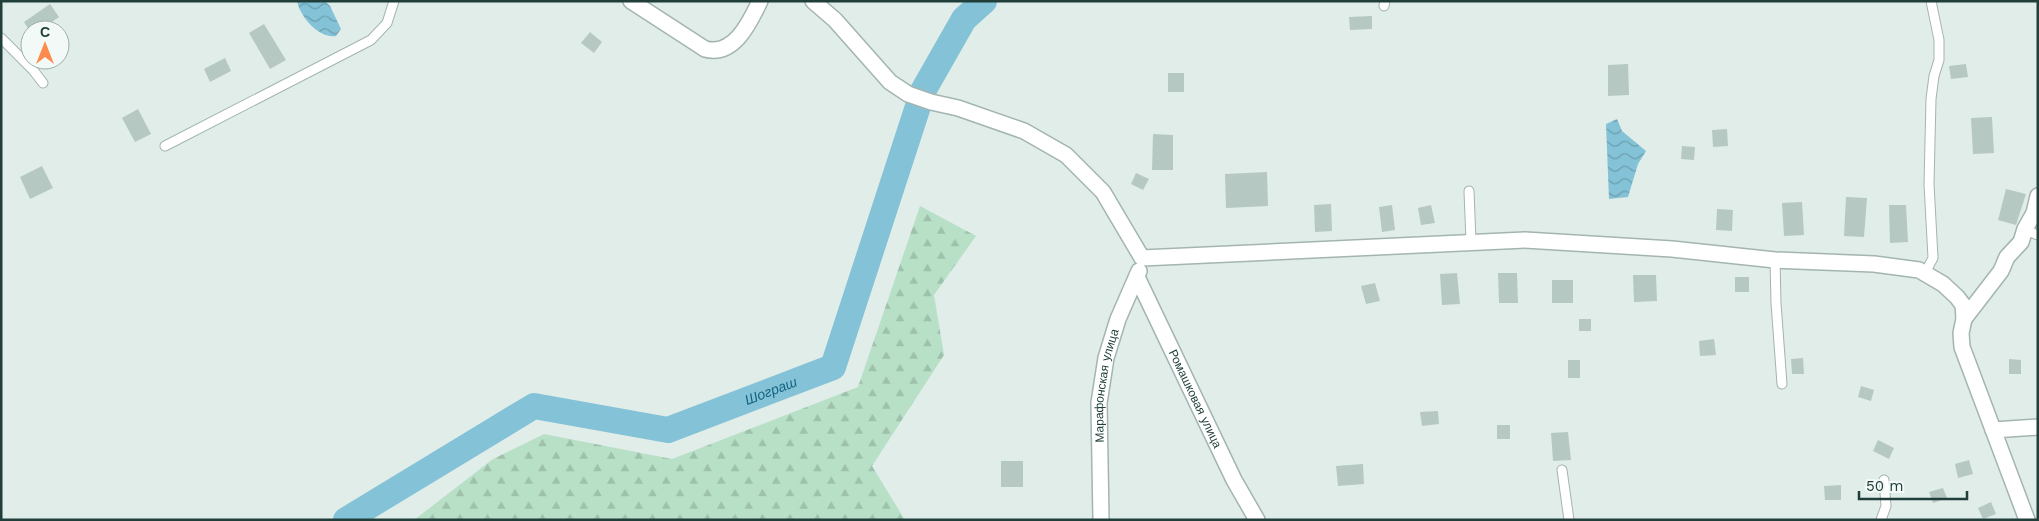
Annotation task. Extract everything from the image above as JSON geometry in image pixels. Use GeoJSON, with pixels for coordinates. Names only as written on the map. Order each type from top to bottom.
{"type":"FeatureCollection","features":[{"type":"Feature","properties":{"kind":"street"},"geometry":{"type":"LineString","coordinates":[[631,1],[705,49],[714,51],[732,44],[748,26],[760,1]]}},
{"type":"Feature","properties":{"kind":"street"},"geometry":{"type":"LineString","coordinates":[[813,1],[835,20],[890,82],[908,94],[931,102],[958,108],[1024,131],[1066,155],[1103,192],[1142,258],[1525,240],[1672,249],[1775,260],[1874,264],[1920,270],[1943,284],[1957,296],[1963,305],[1962,346],[2027,520]]}},
{"type":"Feature","properties":{"kind":"street"},"geometry":{"type":"LineString","coordinates":[[1964,319],[2000,271],[2007,257],[2031,232],[2038,196]]}},
{"type":"Feature","properties":{"kind":"street","name":"Марафонская улица"},"geometry":{"type":"LineString","coordinates":[[1101,520],[1098,404],[1106,358],[1118,319],[1137,277],[1142,258]]}},
{"type":"Feature","properties":{"kind":"street","name":"Ромашковая улица"},"geometry":{"type":"LineString","coordinates":[[1137,277],[1234,480],[1257,520]]}},
{"type":"Feature","properties":{"kind":"street"},"geometry":{"type":"LineString","coordinates":[[1993,430],[2038,427]]}},
{"type":"Feature","properties":{"kind":"lane"},"geometry":{"type":"LineString","coordinates":[[165,146],[371,40],[387,23],[394,1]]}},
{"type":"Feature","properties":{"kind":"lane"},"geometry":{"type":"LineString","coordinates":[[1925,273],[1933,258],[1929,184],[1931,99],[1934,76],[1939,60],[1937,23],[1931,1]]}},
{"type":"Feature","properties":{"kind":"lane"},"geometry":{"type":"LineString","coordinates":[[1,38],[33,70],[43,83]]}},
{"type":"Feature","properties":{"kind":"lane"},"geometry":{"type":"LineString","coordinates":[[1469,191],[1471,242]]}},
{"type":"Feature","properties":{"kind":"lane"},"geometry":{"type":"LineString","coordinates":[[1775,260],[1782,384]]}},
{"type":"Feature","properties":{"kind":"lane"},"geometry":{"type":"LineString","coordinates":[[1562,470],[1569,520]]}},
{"type":"Feature","properties":{"kind":"lane"},"geometry":{"type":"LineString","coordinates":[[1881,520],[1886,506],[1884,480]]}},
{"type":"Feature","properties":{"kind":"green space"},"geometry":{"type":"Polygon","coordinates":[[[920,206],[976,236],[934,295],[944,355],[872,466],[905,520],[414,520],[493,459],[544,434],[672,459],[858,387],[920,206]]]}},
{"type":"Feature","properties":{"kind":"water"},"geometry":{"type":"Polygon","coordinates":[[[297,1],[325,1],[330,6],[341,29],[336,36],[323,34],[311,26],[302,14],[297,1]]]}},
{"type":"Feature","properties":{"kind":"water"},"geometry":{"type":"Polygon","coordinates":[[[1617,119],[1622,131],[1646,151],[1638,164],[1628,197],[1609,199],[1606,124],[1617,119]]]}},
{"type":"Feature","properties":{"kind":"building"},"geometry":{"type":"Polygon","coordinates":[[[50,4],[59,17],[55,20],[27,20],[50,4]]]}},
{"type":"Feature","properties":{"kind":"building"},"geometry":{"type":"Polygon","coordinates":[[[1372,16],[1372,29],[1350,30],[1349,17],[1372,16]]]}},
{"type":"Feature","properties":{"kind":"building"},"geometry":{"type":"Polygon","coordinates":[[[264,24],[286,60],[270,69],[249,33],[264,24]]]}},
{"type":"Feature","properties":{"kind":"building"},"geometry":{"type":"Polygon","coordinates":[[[590,32],[602,42],[594,53],[581,43],[590,32]]]}},
{"type":"Feature","properties":{"kind":"building"},"geometry":{"type":"Polygon","coordinates":[[[225,58],[231,71],[210,82],[204,69],[225,58]]]}},
{"type":"Feature","properties":{"kind":"building"},"geometry":{"type":"Polygon","coordinates":[[[1628,64],[1629,95],[1608,96],[1608,65],[1628,64]]]}},
{"type":"Feature","properties":{"kind":"building"},"geometry":{"type":"Polygon","coordinates":[[[1966,64],[1968,77],[1951,79],[1949,66],[1966,64]]]}},
{"type":"Feature","properties":{"kind":"building"},"geometry":{"type":"Polygon","coordinates":[[[1168,73],[1184,73],[1184,92],[1168,92],[1168,73]]]}},
{"type":"Feature","properties":{"kind":"building"},"geometry":{"type":"Polygon","coordinates":[[[138,109],[151,134],[135,142],[122,118],[138,109]]]}},
{"type":"Feature","properties":{"kind":"building"},"geometry":{"type":"Polygon","coordinates":[[[1992,117],[1994,153],[1973,154],[1971,118],[1992,117]]]}},
{"type":"Feature","properties":{"kind":"building"},"geometry":{"type":"Polygon","coordinates":[[[1727,129],[1728,146],[1713,147],[1712,130],[1727,129]]]}},
{"type":"Feature","properties":{"kind":"building"},"geometry":{"type":"Polygon","coordinates":[[[1153,134],[1173,135],[1173,170],[1152,170],[1153,134]]]}},
{"type":"Feature","properties":{"kind":"building"},"geometry":{"type":"Polygon","coordinates":[[[1682,146],[1695,147],[1694,160],[1681,159],[1682,146]]]}},
{"type":"Feature","properties":{"kind":"building"},"geometry":{"type":"Polygon","coordinates":[[[42,166],[53,188],[30,199],[20,177],[42,166]]]}},
{"type":"Feature","properties":{"kind":"building"},"geometry":{"type":"Polygon","coordinates":[[[1267,172],[1268,206],[1226,208],[1225,174],[1267,172]]]}},
{"type":"Feature","properties":{"kind":"building"},"geometry":{"type":"Polygon","coordinates":[[[1136,173],[1149,179],[1143,190],[1131,184],[1136,173]]]}},
{"type":"Feature","properties":{"kind":"building"},"geometry":{"type":"Polygon","coordinates":[[[2006,189],[2026,194],[2016,225],[1998,220],[2006,189]]]}},
{"type":"Feature","properties":{"kind":"building"},"geometry":{"type":"Polygon","coordinates":[[[1846,197],[1867,198],[1864,237],[1844,236],[1846,197]]]}},
{"type":"Feature","properties":{"kind":"building"},"geometry":{"type":"Polygon","coordinates":[[[1802,202],[1804,235],[1784,236],[1782,203],[1802,202]]]}},
{"type":"Feature","properties":{"kind":"building"},"geometry":{"type":"Polygon","coordinates":[[[1331,204],[1332,231],[1315,232],[1314,205],[1331,204]]]}},
{"type":"Feature","properties":{"kind":"building"},"geometry":{"type":"Polygon","coordinates":[[[1392,205],[1395,230],[1382,232],[1379,207],[1392,205]]]}},
{"type":"Feature","properties":{"kind":"building"},"geometry":{"type":"Polygon","coordinates":[[[1431,205],[1435,223],[1421,225],[1418,208],[1431,205]]]}},
{"type":"Feature","properties":{"kind":"building"},"geometry":{"type":"Polygon","coordinates":[[[1889,205],[1906,205],[1908,242],[1890,243],[1889,205]]]}},
{"type":"Feature","properties":{"kind":"building"},"geometry":{"type":"Polygon","coordinates":[[[1717,209],[1733,210],[1732,231],[1716,230],[1717,209]]]}},
{"type":"Feature","properties":{"kind":"building"},"geometry":{"type":"Polygon","coordinates":[[[1457,273],[1460,304],[1442,305],[1440,274],[1457,273]]]}},
{"type":"Feature","properties":{"kind":"building"},"geometry":{"type":"Polygon","coordinates":[[[1498,273],[1517,273],[1518,303],[1499,303],[1498,273]]]}},
{"type":"Feature","properties":{"kind":"building"},"geometry":{"type":"Polygon","coordinates":[[[1633,275],[1656,275],[1657,301],[1634,302],[1633,275]]]}},
{"type":"Feature","properties":{"kind":"building"},"geometry":{"type":"Polygon","coordinates":[[[1735,277],[1749,277],[1749,292],[1735,292],[1735,277]]]}},
{"type":"Feature","properties":{"kind":"building"},"geometry":{"type":"Polygon","coordinates":[[[1552,280],[1573,280],[1573,303],[1552,303],[1552,280]]]}},
{"type":"Feature","properties":{"kind":"building"},"geometry":{"type":"Polygon","coordinates":[[[1375,283],[1380,301],[1366,304],[1361,286],[1375,283]]]}},
{"type":"Feature","properties":{"kind":"building"},"geometry":{"type":"Polygon","coordinates":[[[1579,319],[1591,319],[1591,331],[1579,331],[1579,319]]]}},
{"type":"Feature","properties":{"kind":"building"},"geometry":{"type":"Polygon","coordinates":[[[1714,339],[1716,355],[1700,356],[1699,341],[1714,339]]]}},
{"type":"Feature","properties":{"kind":"building"},"geometry":{"type":"Polygon","coordinates":[[[1803,358],[1804,374],[1792,374],[1791,359],[1803,358]]]}},
{"type":"Feature","properties":{"kind":"building"},"geometry":{"type":"Polygon","coordinates":[[[2009,359],[2021,360],[2021,374],[2009,374],[2009,359]]]}},
{"type":"Feature","properties":{"kind":"building"},"geometry":{"type":"Polygon","coordinates":[[[1568,360],[1580,360],[1580,378],[1568,378],[1568,360]]]}},
{"type":"Feature","properties":{"kind":"building"},"geometry":{"type":"Polygon","coordinates":[[[1861,386],[1874,390],[1871,401],[1858,397],[1861,386]]]}},
{"type":"Feature","properties":{"kind":"building"},"geometry":{"type":"Polygon","coordinates":[[[1438,411],[1439,424],[1422,426],[1420,412],[1438,411]]]}},
{"type":"Feature","properties":{"kind":"building"},"geometry":{"type":"Polygon","coordinates":[[[1497,425],[1510,425],[1510,439],[1497,439],[1497,425]]]}},
{"type":"Feature","properties":{"kind":"building"},"geometry":{"type":"Polygon","coordinates":[[[1568,432],[1571,460],[1553,461],[1551,433],[1568,432]]]}},
{"type":"Feature","properties":{"kind":"building"},"geometry":{"type":"Polygon","coordinates":[[[1878,440],[1894,448],[1889,459],[1873,451],[1878,440]]]}},
{"type":"Feature","properties":{"kind":"building"},"geometry":{"type":"Polygon","coordinates":[[[1969,460],[1973,474],[1958,478],[1955,464],[1969,460]]]}},
{"type":"Feature","properties":{"kind":"building"},"geometry":{"type":"Polygon","coordinates":[[[1001,461],[1023,461],[1023,487],[1001,487],[1001,461]]]}},
{"type":"Feature","properties":{"kind":"building"},"geometry":{"type":"Polygon","coordinates":[[[1363,464],[1364,484],[1338,486],[1336,466],[1363,464]]]}},
{"type":"Feature","properties":{"kind":"building"},"geometry":{"type":"Polygon","coordinates":[[[1841,485],[1841,500],[1825,500],[1824,486],[1841,485]]]}},
{"type":"Feature","properties":{"kind":"building"},"geometry":{"type":"Polygon","coordinates":[[[1943,488],[1947,498],[1933,503],[1929,492],[1943,488]]]}},
{"type":"Feature","properties":{"kind":"building"},"geometry":{"type":"Polygon","coordinates":[[[1991,502],[1996,514],[1983,519],[1978,508],[1991,502]]]}},
{"type":"Feature","properties":{"kind":"waterway","name":"Шограш"},"geometry":{"type":"LineString","coordinates":[[346,520],[534,406],[668,430],[833,367],[923,91],[964,19],[984,1]]}}]}
